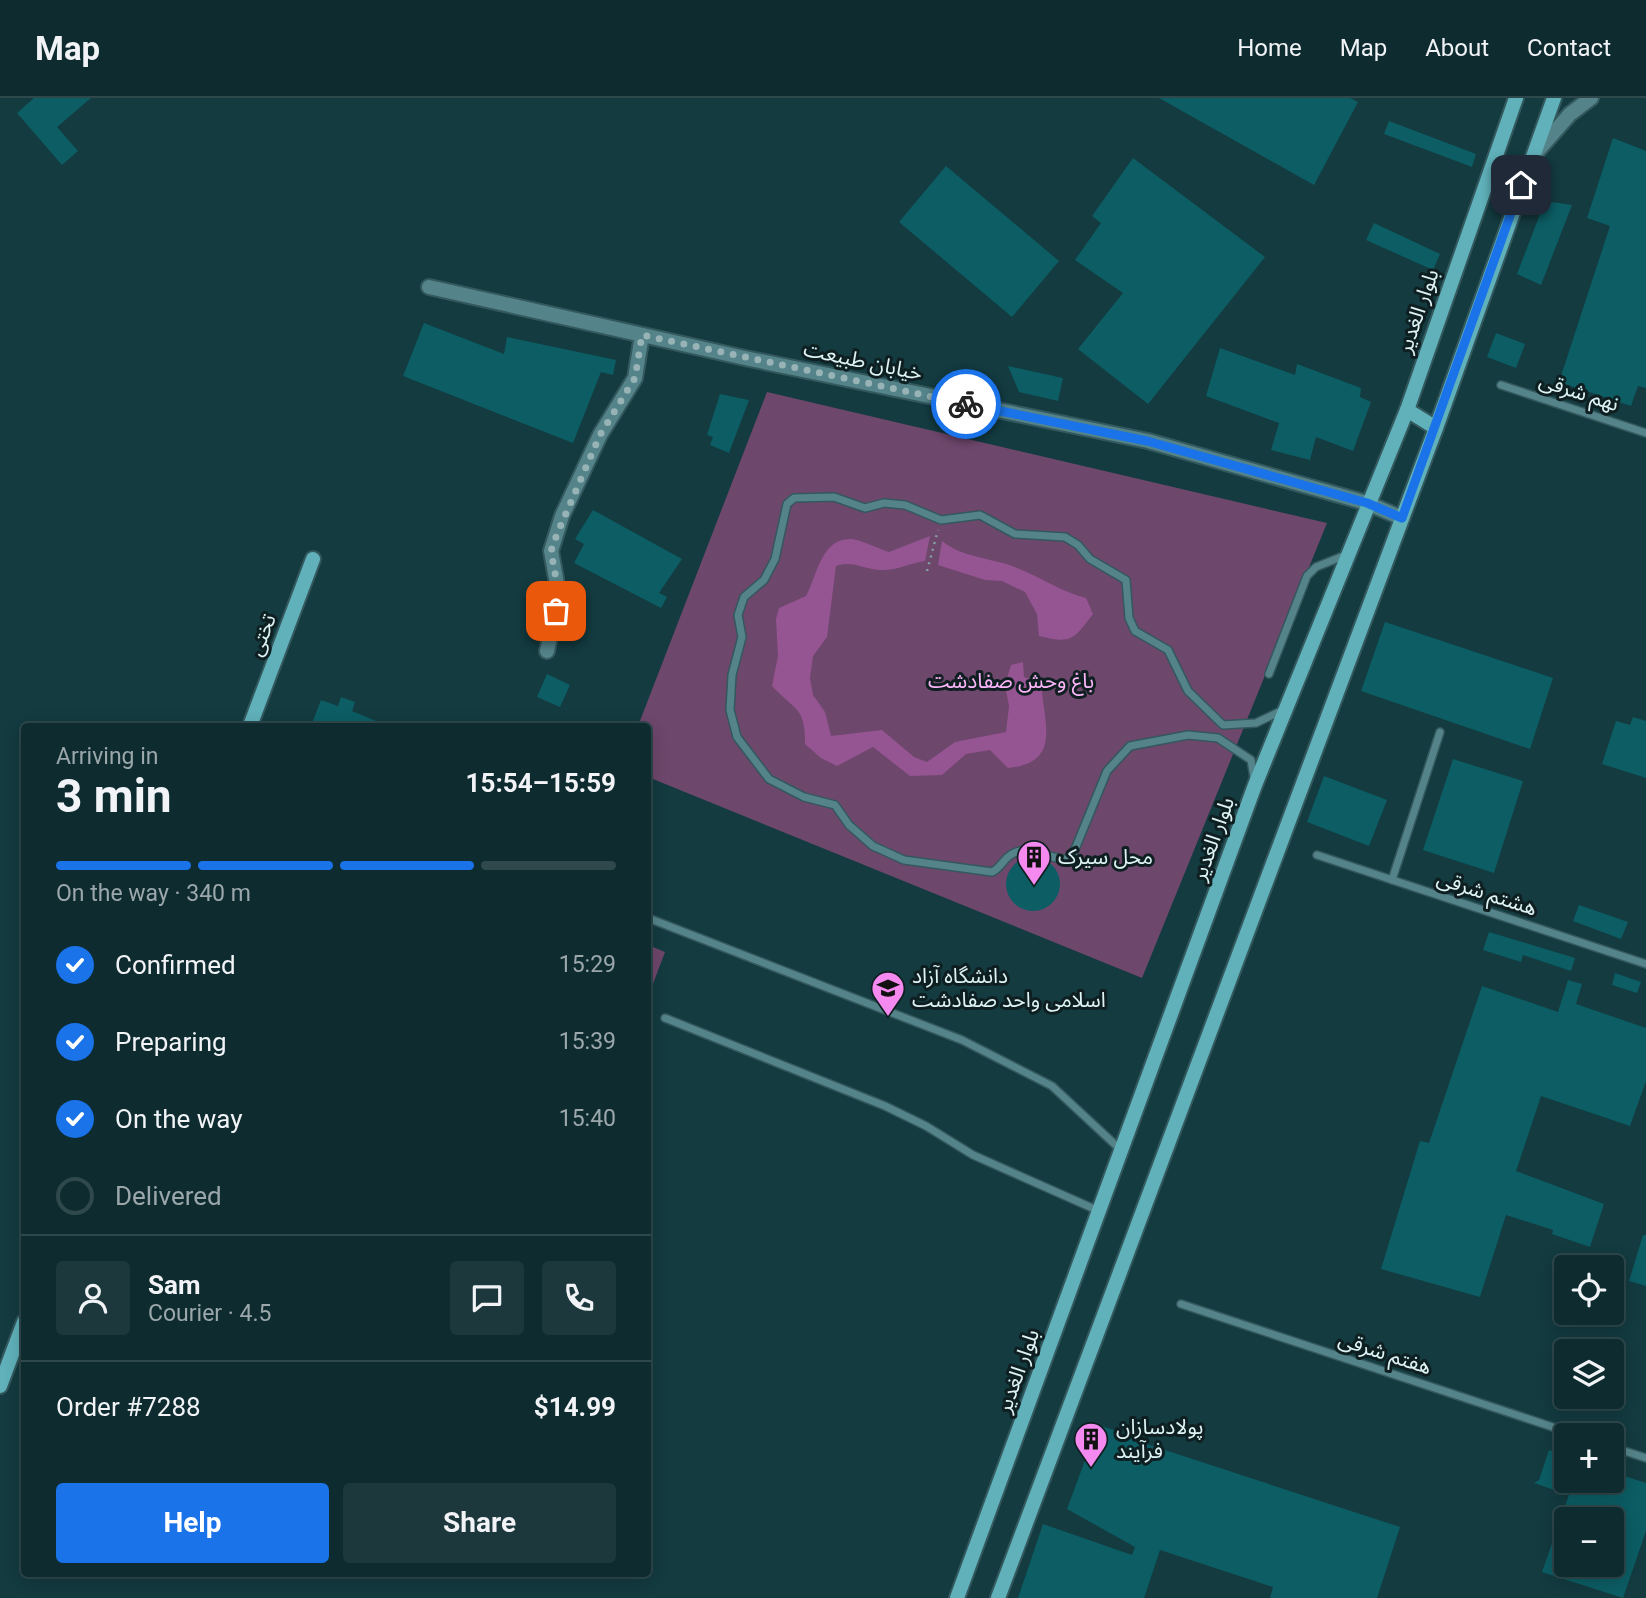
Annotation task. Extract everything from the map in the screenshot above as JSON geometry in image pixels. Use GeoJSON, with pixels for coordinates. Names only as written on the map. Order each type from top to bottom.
{"type":"FeatureCollection","features":[{"type":"Feature","properties":{"kind":"street","name":"بلوار الغدیر"},"geometry":{"type":"LineString","coordinates":[[957,1598],[1255,785],[1367,503],[1407,410],[1516,98]]}},
{"type":"Feature","properties":{"kind":"street"},"geometry":{"type":"LineString","coordinates":[[998,1598],[1436,428],[1529,161],[1554,98]]}},
{"type":"Feature","properties":{"kind":"street"},"geometry":{"type":"LineString","coordinates":[[1529,161],[1570,114],[1591,98]]}},
{"type":"Feature","properties":{"kind":"street","name":"خیابان طبیعت"},"geometry":{"type":"LineString","coordinates":[[429,287],[642,335],[1147,441],[1367,503],[1402,518]]}},
{"type":"Feature","properties":{"kind":"street"},"geometry":{"type":"LineString","coordinates":[[547,651],[559,595],[551,551],[562,516],[600,435],[635,378],[642,335]]}},
{"type":"Feature","properties":{"kind":"street"},"geometry":{"type":"LineString","coordinates":[[1407,410],[1436,428]]}},
{"type":"Feature","properties":{"kind":"street","name":"تختی"},"geometry":{"type":"LineString","coordinates":[[251,723],[313,559]]}},
{"type":"Feature","properties":{"kind":"street"},"geometry":{"type":"LineString","coordinates":[[0,1387],[21,1330]]}},
{"type":"Feature","properties":{"kind":"lane","name":"نهم شرقی"},"geometry":{"type":"LineString","coordinates":[[1502,385],[1646,433]]}},
{"type":"Feature","properties":{"kind":"lane"},"geometry":{"type":"LineString","coordinates":[[1255,785],[1251,760],[1219,738],[1188,735],[1130,746],[1107,771],[1071,859],[1058,861],[1031,849],[1014,852],[992,872],[904,860],[873,846],[849,825],[835,806],[804,797],[769,779],[737,737],[730,710],[732,675],[742,637],[738,614],[744,597],[764,580],[775,559],[787,504],[793,498],[834,497],[865,508],[884,503],[905,505],[941,520],[980,515],[1015,534],[1065,537],[1078,545],[1090,559],[1126,580],[1129,618],[1135,631],[1168,650],[1188,691],[1223,725],[1256,723],[1285,709]]}},
{"type":"Feature","properties":{"kind":"lane"},"geometry":{"type":"LineString","coordinates":[[1269,674],[1307,576],[1316,567],[1347,555]]}},
{"type":"Feature","properties":{"kind":"lane"},"geometry":{"type":"LineString","coordinates":[[1392,880],[1440,733]]}},
{"type":"Feature","properties":{"kind":"lane","name":"هشتم شرقی"},"geometry":{"type":"LineString","coordinates":[[1317,855],[1646,964]]}},
{"type":"Feature","properties":{"kind":"lane"},"geometry":{"type":"LineString","coordinates":[[651,919],[962,1040],[1052,1086],[1122,1151]]}},
{"type":"Feature","properties":{"kind":"lane"},"geometry":{"type":"LineString","coordinates":[[665,1018],[885,1106],[926,1126],[973,1156],[1100,1212]]}},
{"type":"Feature","properties":{"kind":"lane","name":"هفتم شرقی"},"geometry":{"type":"LineString","coordinates":[[1181,1304],[1554,1427]]}},
{"type":"Feature","properties":{"kind":"lane"},"geometry":{"type":"LineString","coordinates":[[1624,1451],[1646,1458]]}},
{"type":"Feature","properties":{"kind":"path"},"geometry":{"type":"LineString","coordinates":[[927,572],[941,520]]}},
{"type":"Feature","properties":{"kind":"green space","name":"باغ وحش صفادشت"},"geometry":{"type":"Polygon","coordinates":[[[767,392],[1327,523],[1142,978],[651,778],[651,723],[639,723],[767,392]]]}},
{"type":"Feature","properties":{"kind":"green space"},"geometry":{"type":"Polygon","coordinates":[[[651,946],[665,952],[651,989],[651,946]]]}},
{"type":"Feature","properties":{"kind":"shaded area"},"geometry":{"type":"Polygon","coordinates":[[[930,536],[925,561],[886,570],[852,564],[836,566],[827,637],[813,656],[810,678],[813,695],[825,712],[831,736],[882,730],[914,757],[927,762],[955,742],[1006,732],[1009,706],[1005,685],[1011,665],[1023,662],[1024,677],[1041,683],[1046,726],[1043,749],[1025,765],[1008,768],[990,750],[966,754],[942,775],[910,776],[873,747],[837,766],[821,758],[805,744],[801,716],[772,686],[778,656],[776,619],[779,608],[806,596],[821,559],[833,544],[852,539],[889,552],[930,536]]]}},
{"type":"Feature","properties":{"kind":"shaded area"},"geometry":{"type":"Polygon","coordinates":[[[942,541],[958,550],[1009,565],[1086,598],[1093,614],[1071,638],[1059,640],[1039,636],[1037,614],[1025,592],[1002,581],[985,580],[938,565],[942,541]]]}},
{"type":"Feature","properties":{"kind":"building"},"geometry":{"type":"Polygon","coordinates":[[[34,98],[91,98],[57,127],[78,151],[62,165],[17,113],[34,98]]]}},
{"type":"Feature","properties":{"kind":"building"},"geometry":{"type":"Polygon","coordinates":[[[1159,98],[1350,98],[1358,102],[1314,185],[1159,98]]]}},
{"type":"Feature","properties":{"kind":"building"},"geometry":{"type":"Polygon","coordinates":[[[1389,121],[1476,154],[1472,167],[1384,134],[1389,121]]]}},
{"type":"Feature","properties":{"kind":"building"},"geometry":{"type":"Polygon","coordinates":[[[1613,138],[1646,151],[1646,388],[1638,386],[1631,406],[1559,382],[1610,226],[1587,218],[1613,138]]]}},
{"type":"Feature","properties":{"kind":"building"},"geometry":{"type":"Polygon","coordinates":[[[1133,158],[1265,257],[1148,404],[1078,349],[1123,293],[1075,260],[1101,223],[1092,216],[1133,158]]]}},
{"type":"Feature","properties":{"kind":"building"},"geometry":{"type":"Polygon","coordinates":[[[946,166],[1059,261],[1012,317],[899,222],[946,166]]]}},
{"type":"Feature","properties":{"kind":"building"},"geometry":{"type":"Polygon","coordinates":[[[1545,201],[1572,205],[1541,285],[1517,274],[1545,201]]]}},
{"type":"Feature","properties":{"kind":"building"},"geometry":{"type":"Polygon","coordinates":[[[1374,223],[1440,254],[1433,270],[1366,240],[1374,223]]]}},
{"type":"Feature","properties":{"kind":"building"},"geometry":{"type":"Polygon","coordinates":[[[424,323],[504,354],[507,337],[616,360],[613,375],[601,372],[573,443],[403,376],[424,323]]]}},
{"type":"Feature","properties":{"kind":"building"},"geometry":{"type":"Polygon","coordinates":[[[1496,333],[1525,344],[1516,368],[1487,357],[1496,333]]]}},
{"type":"Feature","properties":{"kind":"building"},"geometry":{"type":"Polygon","coordinates":[[[1220,348],[1295,375],[1297,364],[1361,388],[1360,397],[1371,402],[1353,451],[1316,437],[1310,460],[1271,450],[1279,423],[1206,396],[1220,348]]]}},
{"type":"Feature","properties":{"kind":"building"},"geometry":{"type":"Polygon","coordinates":[[[1008,366],[1063,378],[1058,401],[1019,392],[1008,366]]]}},
{"type":"Feature","properties":{"kind":"building"},"geometry":{"type":"Polygon","coordinates":[[[720,394],[749,400],[729,453],[710,445],[713,437],[707,435],[720,394]]]}},
{"type":"Feature","properties":{"kind":"building"},"geometry":{"type":"Polygon","coordinates":[[[593,510],[682,559],[659,593],[667,597],[661,608],[574,563],[584,544],[575,539],[593,510]]]}},
{"type":"Feature","properties":{"kind":"building"},"geometry":{"type":"Polygon","coordinates":[[[1385,622],[1553,678],[1530,749],[1361,691],[1385,622]]]}},
{"type":"Feature","properties":{"kind":"building"},"geometry":{"type":"Polygon","coordinates":[[[547,674],[570,685],[560,707],[537,697],[547,674]]]}},
{"type":"Feature","properties":{"kind":"building"},"geometry":{"type":"Polygon","coordinates":[[[341,697],[355,702],[352,711],[381,723],[312,723],[321,700],[338,706],[341,697]]]}},
{"type":"Feature","properties":{"kind":"building"},"geometry":{"type":"Polygon","coordinates":[[[1633,717],[1646,721],[1646,778],[1602,764],[1616,721],[1630,725],[1633,717]]]}},
{"type":"Feature","properties":{"kind":"building"},"geometry":{"type":"Polygon","coordinates":[[[1453,759],[1523,781],[1494,873],[1423,850],[1453,759]]]}},
{"type":"Feature","properties":{"kind":"building"},"geometry":{"type":"Polygon","coordinates":[[[1324,776],[1387,800],[1369,846],[1307,822],[1324,776]]]}},
{"type":"Feature","properties":{"kind":"building","name":"محل سیرک"},"geometry":{"type":"Polygon","coordinates":[[[1038,857],[1048,861],[1056,869],[1060,884],[1056,899],[1048,907],[1028,911],[1018,907],[1010,899],[1006,879],[1010,869],[1018,861],[1038,857]]]}},
{"type":"Feature","properties":{"kind":"building"},"geometry":{"type":"Polygon","coordinates":[[[1579,905],[1628,922],[1621,939],[1573,921],[1579,905]]]}},
{"type":"Feature","properties":{"kind":"building"},"geometry":{"type":"Polygon","coordinates":[[[1489,932],[1575,958],[1571,971],[1523,955],[1521,962],[1483,950],[1489,932]]]}},
{"type":"Feature","properties":{"kind":"building"},"geometry":{"type":"Polygon","coordinates":[[[1615,973],[1641,982],[1637,993],[1612,985],[1615,973]]]}},
{"type":"Feature","properties":{"kind":"building"},"geometry":{"type":"Polygon","coordinates":[[[1568,980],[1582,984],[1576,1004],[1646,1028],[1646,1081],[1630,1126],[1541,1096],[1516,1171],[1604,1204],[1590,1247],[1552,1234],[1553,1230],[1506,1215],[1480,1297],[1381,1269],[1420,1141],[1429,1143],[1482,986],[1558,1012],[1568,980]]]}},
{"type":"Feature","properties":{"kind":"building"},"geometry":{"type":"Polygon","coordinates":[[[1643,1235],[1646,1235],[1646,1286],[1629,1281],[1643,1235]]]}},
{"type":"Feature","properties":{"kind":"building"},"geometry":{"type":"Polygon","coordinates":[[[1098,1425],[1114,1430],[1113,1433],[1400,1527],[1377,1598],[1270,1598],[1273,1587],[1160,1550],[1144,1598],[1018,1598],[1043,1524],[1132,1555],[1135,1547],[1067,1509],[1098,1425]]]}},
{"type":"Feature","properties":{"kind":"building"},"geometry":{"type":"Polygon","coordinates":[[[1549,1450],[1554,1452],[1554,1490],[1534,1483],[1539,1480],[1549,1450]]]}},
{"type":"Feature","properties":{"kind":"building"},"geometry":{"type":"Polygon","coordinates":[[[1624,1476],[1646,1483],[1646,1531],[1623,1598],[1558,1577],[1624,1577],[1624,1507],[1565,1507],[1569,1495],[1563,1493],[1624,1493],[1624,1476]]]}},
{"type":"Feature","properties":{"kind":"building"},"geometry":{"type":"Polygon","coordinates":[[[1554,1538],[1554,1576],[1542,1572],[1554,1538]]]}},
{"type":"Feature","properties":{"kind":"way so far"},"geometry":{"type":"LineString","coordinates":[[556,611],[559,595],[551,551],[562,516],[600,435],[635,378],[642,335],[966,404]]}},
{"type":"Feature","properties":{"kind":"place","name":"محل سیرک"},"geometry":{"type":"Point","coordinates":[1034,887]}},
{"type":"Feature","properties":{"kind":"place","name":"دانشگاه آزاد اسلامی واحد صفادشت"},"geometry":{"type":"Point","coordinates":[888,1018]}},
{"type":"Feature","properties":{"kind":"place","name":"پولادسازان فرآیند"},"geometry":{"type":"Point","coordinates":[1091,1469]}},
{"type":"Feature","properties":{"kind":"route"},"geometry":{"type":"LineString","coordinates":[[966,404],[1147,441],[1367,503],[1402,518],[1521,185]]}}]}
